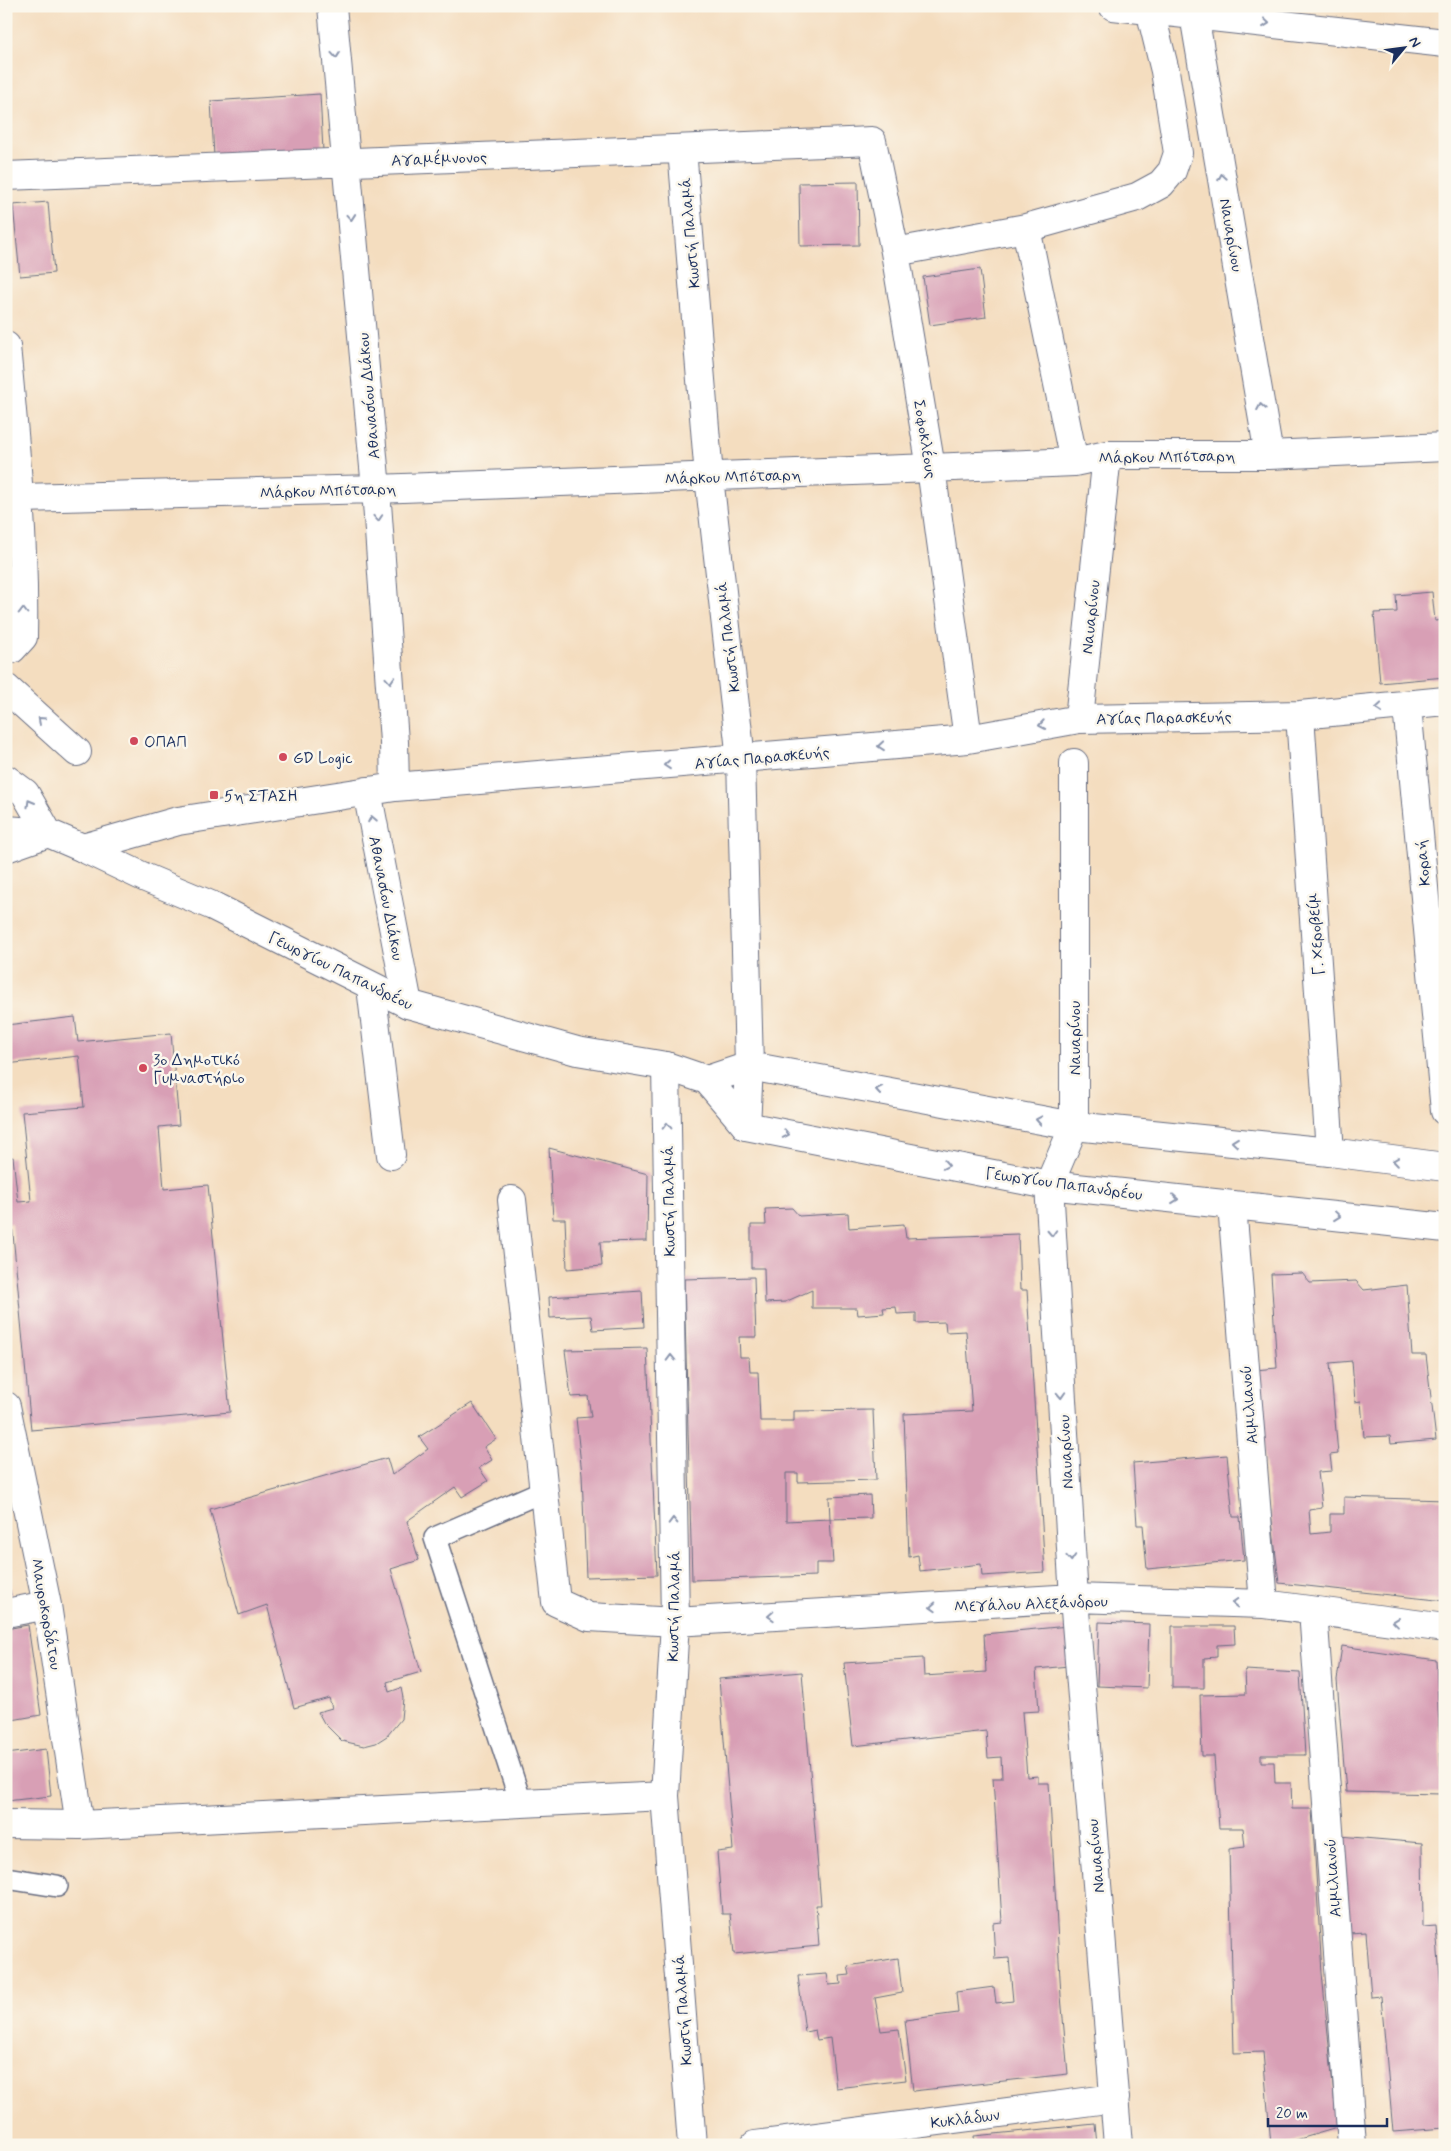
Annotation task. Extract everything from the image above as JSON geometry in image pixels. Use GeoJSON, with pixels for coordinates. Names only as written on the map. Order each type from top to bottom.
{"type":"FeatureCollection","features":[{"type":"Feature","properties":{"kind":"street","name":"Αθανασίου Διάκου"},"geometry":{"type":"LineString","coordinates":[[332,6],[376,489],[394,742],[395,787]]}},
{"type":"Feature","properties":{"kind":"street"},"geometry":{"type":"LineString","coordinates":[[1113,6],[1445,43]]}},
{"type":"Feature","properties":{"kind":"street"},"geometry":{"type":"LineString","coordinates":[[895,252],[1026,228],[1137,197],[1161,184],[1172,171],[1178,152],[1165,71],[1150,10]]}},
{"type":"Feature","properties":{"kind":"street","name":"Ναυαρίνου"},"geometry":{"type":"LineString","coordinates":[[1194,14],[1269,455]]}},
{"type":"Feature","properties":{"kind":"street","name":"Αγαμέμνονος"},"geometry":{"type":"LineString","coordinates":[[6,176],[872,141]]}},
{"type":"Feature","properties":{"kind":"street","name":"Σοφοκλέους"},"geometry":{"type":"LineString","coordinates":[[872,141],[895,252],[931,468],[968,739]]}},
{"type":"Feature","properties":{"kind":"street","name":"Κωστή Παλαμά"},"geometry":{"type":"LineString","coordinates":[[682,148],[708,477],[741,759],[749,1066],[746,1126]]}},
{"type":"Feature","properties":{"kind":"street"},"geometry":{"type":"LineString","coordinates":[[1026,228],[1074,462]]}},
{"type":"Feature","properties":{"kind":"street"},"geometry":{"type":"LineString","coordinates":[[6,346],[20,498],[23,637],[12,649],[6,651]]}},
{"type":"Feature","properties":{"kind":"street","name":"Μάρκου Μπότσαρη"},"geometry":{"type":"LineString","coordinates":[[20,498],[376,489],[708,477],[1074,462],[1107,455],[1269,455],[1445,448]]}},
{"type":"Feature","properties":{"kind":"street","name":"Ναυαρίνου"},"geometry":{"type":"LineString","coordinates":[[1079,719],[1107,455]]}},
{"type":"Feature","properties":{"kind":"street"},"geometry":{"type":"LineString","coordinates":[[6,688],[77,752]]}},
{"type":"Feature","properties":{"kind":"street","name":"Αγίας Παρασκευής"},"geometry":{"type":"LineString","coordinates":[[83,848],[178,821],[395,787],[968,739],[1079,719],[1300,715],[1445,701]]}},
{"type":"Feature","properties":{"kind":"street","name":"Κοραή"},"geometry":{"type":"LineString","coordinates":[[1407,706],[1445,1111]]}},
{"type":"Feature","properties":{"kind":"street","name":"Γ. Χεροβείμ"},"geometry":{"type":"LineString","coordinates":[[1300,715],[1330,1152]]}},
{"type":"Feature","properties":{"kind":"street","name":"Ναυαρίνου"},"geometry":{"type":"LineString","coordinates":[[1074,763],[1074,1126],[1049,1185],[1074,1598],[1118,2145]]}},
{"type":"Feature","properties":{"kind":"street"},"geometry":{"type":"LineString","coordinates":[[6,778],[25,793],[48,833],[6,848]]}},
{"type":"Feature","properties":{"kind":"street","name":"Αθανασίου Διάκου"},"geometry":{"type":"LineString","coordinates":[[367,791],[408,1004]]}},
{"type":"Feature","properties":{"kind":"street","name":"Γεωργίου Παπανδρέου"},"geometry":{"type":"LineString","coordinates":[[6,830],[48,833],[83,848],[146,878],[213,906],[408,1004],[577,1051],[666,1066],[707,1080]]}},
{"type":"Feature","properties":{"kind":"street"},"geometry":{"type":"LineString","coordinates":[[371,987],[390,1155]]}},
{"type":"Feature","properties":{"kind":"street","name":"Κωστή Παλαμά"},"geometry":{"type":"LineString","coordinates":[[666,1066],[675,1622],[665,1796],[692,2145]]}},
{"type":"Feature","properties":{"kind":"street"},"geometry":{"type":"LineString","coordinates":[[746,1126],[707,1080],[749,1066],[1074,1126],[1330,1152],[1445,1167]]}},
{"type":"Feature","properties":{"kind":"street","name":"Γεωργίου Παπανδρέου"},"geometry":{"type":"LineString","coordinates":[[746,1126],[1049,1185],[1445,1228]]}},
{"type":"Feature","properties":{"kind":"street"},"geometry":{"type":"LineString","coordinates":[[512,1200],[543,1491]]}},
{"type":"Feature","properties":{"kind":"street","name":"Αιμιλιανού"},"geometry":{"type":"LineString","coordinates":[[1232,1205],[1264,1604]]}},
{"type":"Feature","properties":{"kind":"street","name":"Μαυροκορδάτου"},"geometry":{"type":"LineString","coordinates":[[6,1406],[47,1605],[80,1825]]}},
{"type":"Feature","properties":{"kind":"street","name":"Μεγάλου Αλεξάνδρου"},"geometry":{"type":"LineString","coordinates":[[543,1491],[556,1602],[589,1617],[675,1622],[1074,1598],[1264,1604],[1445,1628]]}},
{"type":"Feature","properties":{"kind":"street"},"geometry":{"type":"LineString","coordinates":[[6,1613],[47,1605]]}},
{"type":"Feature","properties":{"kind":"street","name":"Αιμιλιανού"},"geometry":{"type":"LineString","coordinates":[[1313,1611],[1352,2145]]}},
{"type":"Feature","properties":{"kind":"street"},"geometry":{"type":"LineString","coordinates":[[6,1824],[80,1825],[665,1796]]}},
{"type":"Feature","properties":{"kind":"street","name":"Κυκλάδων"},"geometry":{"type":"LineString","coordinates":[[755,2145],[1115,2098]]}},
{"type":"Feature","properties":{"kind":"lane"},"geometry":{"type":"LineString","coordinates":[[520,1803],[435,1538],[543,1491]]}},
{"type":"Feature","properties":{"kind":"lane"},"geometry":{"type":"LineString","coordinates":[[6,1878],[57,1886]]}},
{"type":"Feature","properties":{"kind":"building"},"geometry":{"type":"Polygon","coordinates":[[[320,94],[323,151],[214,157],[211,101],[320,94]]]}},
{"type":"Feature","properties":{"kind":"building"},"geometry":{"type":"Polygon","coordinates":[[[858,182],[859,245],[800,246],[799,183],[858,182]]]}},
{"type":"Feature","properties":{"kind":"building"},"geometry":{"type":"Polygon","coordinates":[[[48,202],[54,273],[20,276],[13,205],[48,202]]]}},
{"type":"Feature","properties":{"kind":"building"},"geometry":{"type":"Polygon","coordinates":[[[980,269],[986,317],[930,325],[923,277],[980,269]]]}},
{"type":"Feature","properties":{"kind":"building"},"geometry":{"type":"Polygon","coordinates":[[[1432,592],[1435,621],[1445,620],[1445,677],[1380,683],[1374,613],[1397,612],[1396,595],[1432,592]]]}},
{"type":"Feature","properties":{"kind":"building"},"geometry":{"type":"Polygon","coordinates":[[[75,1017],[78,1042],[171,1033],[179,1125],[159,1127],[164,1189],[208,1185],[230,1412],[31,1430],[12,1223],[6,1224],[6,1158],[13,1157],[18,1202],[31,1201],[22,1112],[84,1107],[79,1056],[6,1064],[6,1025],[75,1017]]]}},
{"type":"Feature","properties":{"kind":"building"},"geometry":{"type":"Polygon","coordinates":[[[549,1148],[648,1174],[647,1241],[600,1242],[602,1266],[567,1269],[565,1219],[553,1219],[549,1148]]]}},
{"type":"Feature","properties":{"kind":"building"},"geometry":{"type":"Polygon","coordinates":[[[792,1208],[799,1216],[848,1213],[849,1228],[904,1224],[906,1238],[1018,1234],[1020,1290],[1027,1290],[1045,1572],[982,1576],[981,1564],[920,1571],[918,1555],[909,1557],[904,1414],[972,1411],[966,1331],[946,1332],[945,1322],[916,1323],[916,1313],[897,1314],[896,1307],[883,1308],[884,1313],[858,1315],[857,1308],[812,1308],[812,1290],[785,1302],[765,1303],[764,1268],[751,1268],[751,1225],[766,1225],[765,1209],[792,1208]]]}},
{"type":"Feature","properties":{"kind":"building"},"geometry":{"type":"Polygon","coordinates":[[[1302,1273],[1310,1283],[1356,1281],[1364,1290],[1407,1285],[1412,1355],[1426,1355],[1436,1440],[1391,1444],[1390,1436],[1364,1437],[1361,1401],[1355,1402],[1352,1361],[1330,1363],[1338,1454],[1330,1455],[1332,1471],[1318,1472],[1322,1508],[1309,1510],[1311,1534],[1330,1532],[1330,1514],[1344,1514],[1344,1497],[1445,1500],[1445,1601],[1279,1583],[1255,1370],[1277,1368],[1271,1274],[1302,1273]]]}},
{"type":"Feature","properties":{"kind":"building"},"geometry":{"type":"Polygon","coordinates":[[[754,1277],[756,1337],[739,1337],[740,1357],[749,1357],[750,1372],[758,1372],[760,1421],[794,1421],[794,1411],[873,1410],[876,1480],[798,1482],[798,1473],[786,1473],[786,1521],[830,1519],[833,1563],[816,1563],[816,1576],[692,1580],[684,1279],[754,1277]]]}},
{"type":"Feature","properties":{"kind":"building"},"geometry":{"type":"Polygon","coordinates":[[[642,1291],[644,1327],[593,1330],[591,1316],[550,1318],[549,1297],[642,1291]]]}},
{"type":"Feature","properties":{"kind":"building"},"geometry":{"type":"Polygon","coordinates":[[[647,1348],[657,1575],[586,1577],[582,1474],[576,1418],[591,1417],[588,1396],[571,1397],[565,1350],[647,1348]]]}},
{"type":"Feature","properties":{"kind":"building"},"geometry":{"type":"Polygon","coordinates":[[[472,1403],[496,1439],[484,1447],[492,1460],[479,1468],[488,1481],[462,1497],[455,1487],[407,1521],[419,1560],[391,1569],[421,1672],[387,1682],[389,1692],[401,1688],[403,1698],[401,1719],[387,1736],[376,1743],[364,1746],[342,1741],[324,1723],[318,1712],[332,1708],[329,1698],[294,1708],[267,1605],[239,1615],[210,1509],[387,1458],[392,1475],[428,1449],[419,1437],[472,1403]]]}},
{"type":"Feature","properties":{"kind":"building"},"geometry":{"type":"Polygon","coordinates":[[[1227,1455],[1233,1517],[1240,1517],[1244,1560],[1147,1569],[1143,1525],[1137,1525],[1133,1463],[1227,1455]]]}},
{"type":"Feature","properties":{"kind":"building"},"geometry":{"type":"Polygon","coordinates":[[[870,1495],[871,1518],[830,1519],[829,1497],[870,1495]]]}},
{"type":"Feature","properties":{"kind":"building"},"geometry":{"type":"Polygon","coordinates":[[[6,1574],[11,1595],[6,1596],[6,1574]]]}},
{"type":"Feature","properties":{"kind":"building"},"geometry":{"type":"Polygon","coordinates":[[[1099,1622],[1149,1624],[1147,1688],[1097,1686],[1099,1622]]]}},
{"type":"Feature","properties":{"kind":"building"},"geometry":{"type":"Polygon","coordinates":[[[28,1625],[41,1715],[6,1721],[6,1629],[28,1625]]]}},
{"type":"Feature","properties":{"kind":"building"},"geometry":{"type":"Polygon","coordinates":[[[1068,1626],[1069,1666],[1036,1669],[1039,1711],[1022,1712],[1027,1777],[1038,1776],[1038,1783],[1049,1783],[1061,1996],[1068,2074],[913,2091],[905,2020],[958,2013],[956,1992],[994,1987],[996,2003],[1013,2001],[1009,1958],[995,1959],[993,1923],[1002,1922],[993,1778],[1002,1778],[1001,1757],[988,1758],[986,1731],[853,1746],[844,1663],[923,1658],[924,1676],[986,1672],[984,1634],[1068,1626]]]}},
{"type":"Feature","properties":{"kind":"building"},"geometry":{"type":"Polygon","coordinates":[[[1172,1626],[1234,1626],[1235,1644],[1217,1645],[1217,1657],[1204,1658],[1204,1688],[1172,1688],[1172,1626]]]}},
{"type":"Feature","properties":{"kind":"building"},"geometry":{"type":"Polygon","coordinates":[[[1342,1646],[1436,1660],[1442,1794],[1346,1792],[1337,1680],[1342,1646]]]}},
{"type":"Feature","properties":{"kind":"building"},"geometry":{"type":"Polygon","coordinates":[[[1245,1670],[1300,1673],[1305,1755],[1261,1755],[1261,1762],[1274,1762],[1275,1783],[1291,1783],[1292,1809],[1312,1809],[1322,1973],[1337,2128],[1279,2145],[1271,2145],[1263,2052],[1234,2053],[1229,1849],[1245,1847],[1243,1828],[1219,1828],[1214,1756],[1202,1756],[1200,1695],[1246,1694],[1245,1670]]]}},
{"type":"Feature","properties":{"kind":"building"},"geometry":{"type":"Polygon","coordinates":[[[802,1672],[821,1905],[816,1905],[819,1946],[734,1954],[730,1914],[722,1914],[717,1852],[733,1850],[719,1679],[802,1672]]]}},
{"type":"Feature","properties":{"kind":"building"},"geometry":{"type":"Polygon","coordinates":[[[46,1749],[51,1796],[6,1801],[6,1754],[46,1749]]]}},
{"type":"Feature","properties":{"kind":"building"},"geometry":{"type":"Polygon","coordinates":[[[1340,1836],[1422,1843],[1423,1927],[1436,1926],[1441,1991],[1445,1991],[1445,2128],[1393,2132],[1381,1996],[1371,1997],[1366,1932],[1349,1933],[1340,1836]]]}},
{"type":"Feature","properties":{"kind":"building"},"geometry":{"type":"Polygon","coordinates":[[[898,1958],[902,1993],[875,1998],[881,2031],[899,2029],[906,2080],[836,2088],[830,2038],[817,2040],[815,2030],[805,2032],[798,1976],[827,1974],[829,1985],[841,1984],[840,1976],[850,1975],[848,1966],[898,1958]]]}},
{"type":"Feature","properties":{"kind":"building"},"geometry":{"type":"Polygon","coordinates":[[[1095,2124],[1097,2145],[975,2145],[974,2136],[1095,2124]]]}},
{"type":"Feature","properties":{"kind":"place","name":"ΟΠΑΠ"},"geometry":{"type":"Point","coordinates":[134,741]}},
{"type":"Feature","properties":{"kind":"place","name":"GD Logic"},"geometry":{"type":"Point","coordinates":[283,757]}},
{"type":"Feature","properties":{"kind":"place","name":"5η ΣΤΑΣΗ"},"geometry":{"type":"Point","coordinates":[214,795]}},
{"type":"Feature","properties":{"kind":"place","name":"3ο Δημοτικό Γυμναστήριο"},"geometry":{"type":"Point","coordinates":[143,1068]}}]}
